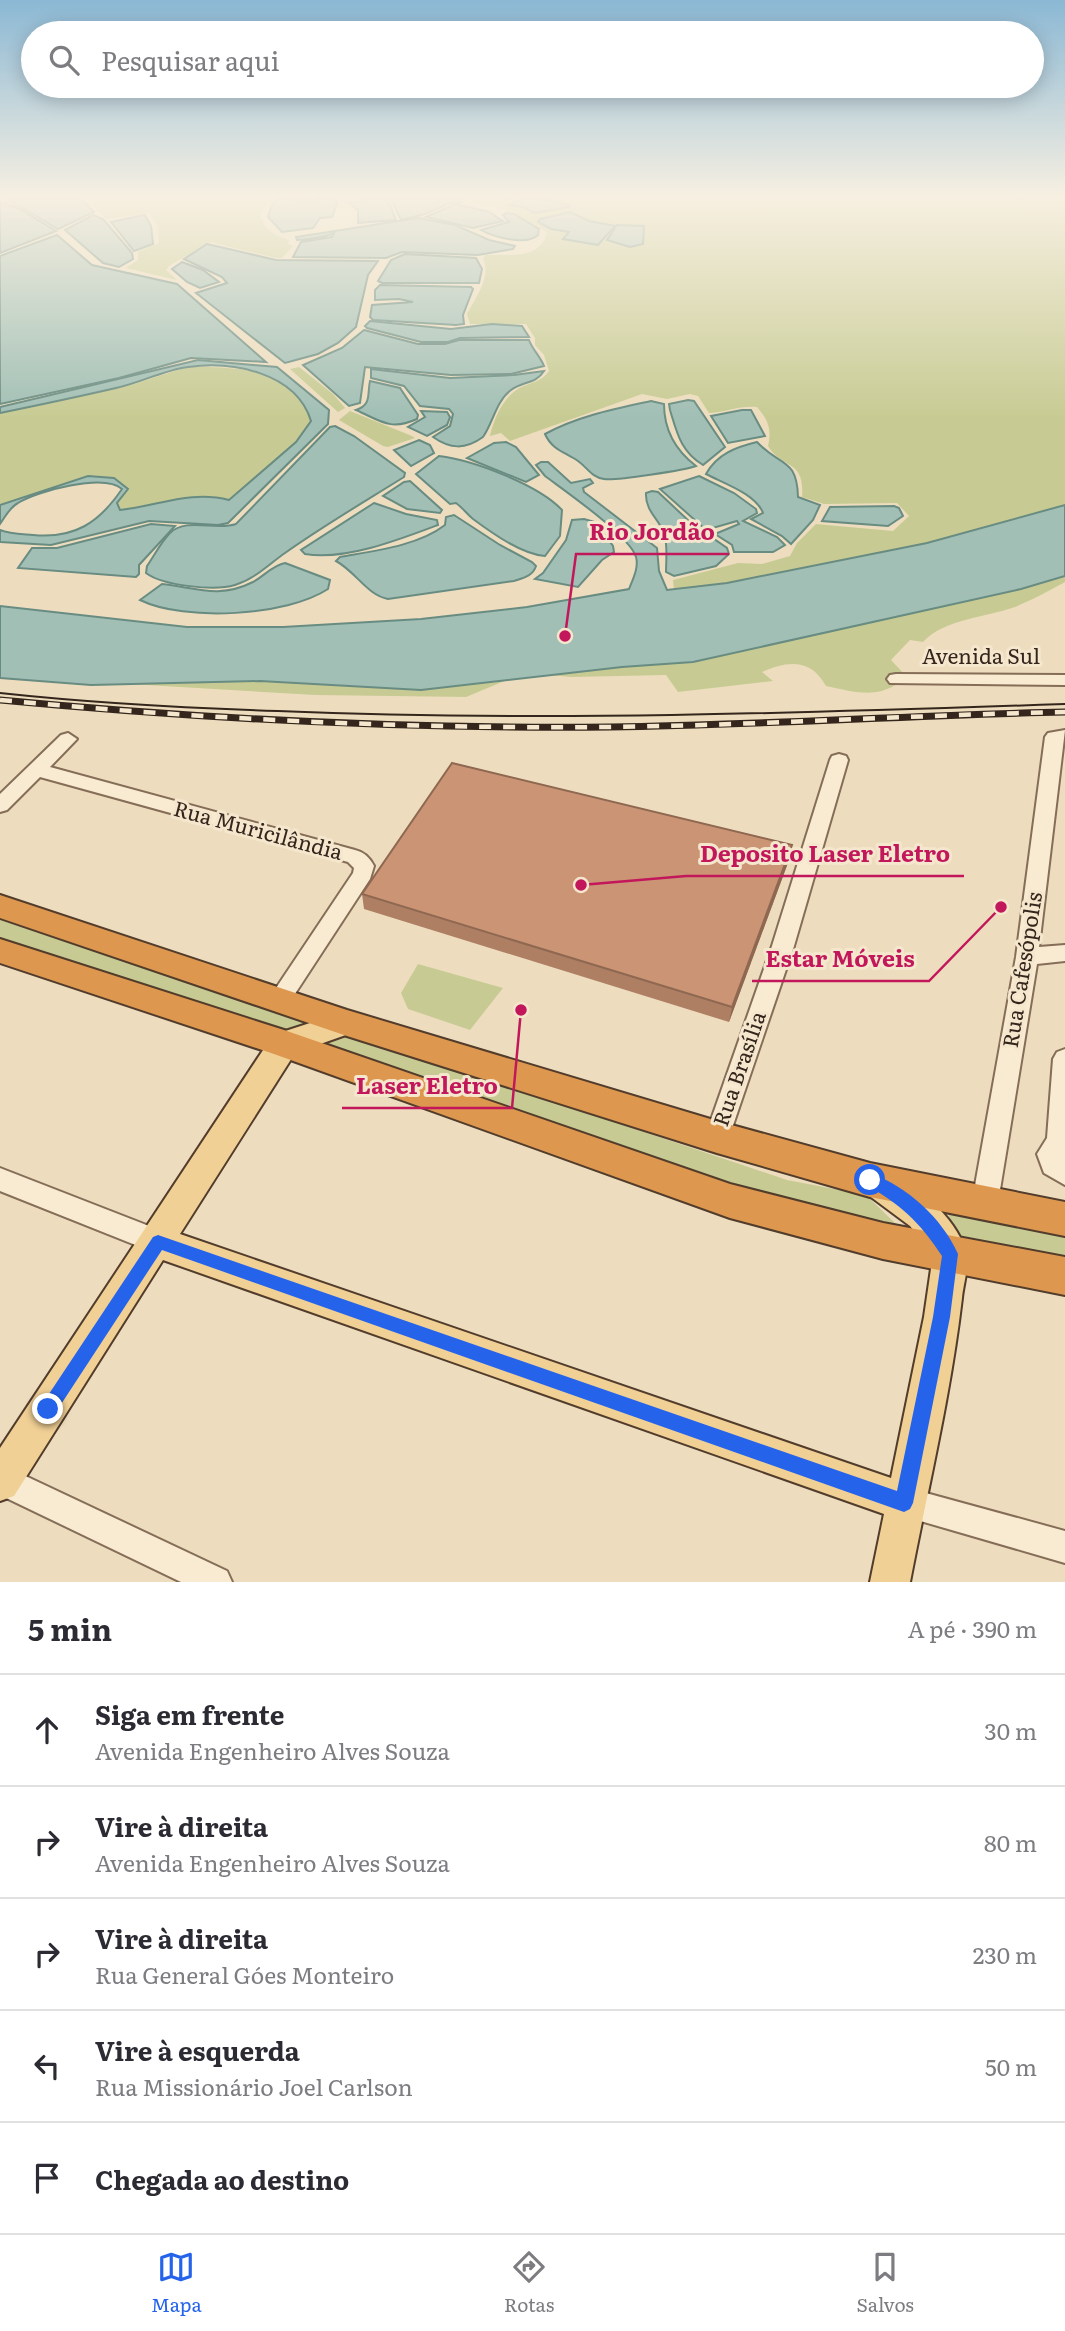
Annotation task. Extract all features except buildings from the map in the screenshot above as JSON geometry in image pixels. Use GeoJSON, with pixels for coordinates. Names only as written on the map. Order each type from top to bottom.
{"type":"FeatureCollection","features":[{"type":"Feature","properties":{"kind":"highway"},"geometry":{"type":"LineString","coordinates":[[0,906],[347,1023],[717,1137],[870,1180],[1065,1219]]}},
{"type":"Feature","properties":{"kind":"highway"},"geometry":{"type":"LineString","coordinates":[[0,951],[284,1044],[730,1201],[883,1241],[1065,1276]]}},
{"type":"Feature","properties":{"kind":"main road"},"geometry":{"type":"LineString","coordinates":[[1,1480],[158,1242],[284,1044],[347,1023]]}},
{"type":"Feature","properties":{"kind":"main road"},"geometry":{"type":"LineString","coordinates":[[870,1180],[902,1198],[927,1220],[950,1254],[942,1317],[890,1582]]}},
{"type":"Feature","properties":{"kind":"main road"},"geometry":{"type":"LineString","coordinates":[[158,1242],[904,1503]]}},
{"type":"Feature","properties":{"kind":"street","name":"Avenida Sul"},"geometry":{"type":"LineString","coordinates":[[896,679],[1065,680]]}},
{"type":"Feature","properties":{"kind":"street","name":"Rua Cafesópolis"},"geometry":{"type":"LineString","coordinates":[[985,1202],[1027,957],[1060,736]]}},
{"type":"Feature","properties":{"kind":"street"},"geometry":{"type":"LineString","coordinates":[[0,805],[68,739]]}},
{"type":"Feature","properties":{"kind":"street","name":"Rua Brasília"},"geometry":{"type":"LineString","coordinates":[[717,1137],[760,1029],[839,760]]}},
{"type":"Feature","properties":{"kind":"street","name":"Rua Muricilândia"},"geometry":{"type":"LineString","coordinates":[[36,770],[355,857],[361,862],[363,874],[279,1000]]}},
{"type":"Feature","properties":{"kind":"street"},"geometry":{"type":"LineString","coordinates":[[1027,957],[1065,953]]}},
{"type":"Feature","properties":{"kind":"street"},"geometry":{"type":"LineString","coordinates":[[1065,1059],[1062,1144],[1051,1150],[1050,1159],[1057,1169],[1065,1174]]}},
{"type":"Feature","properties":{"kind":"street"},"geometry":{"type":"LineString","coordinates":[[0,1179],[158,1242]]}},
{"type":"Feature","properties":{"kind":"street"},"geometry":{"type":"LineString","coordinates":[[1,1480],[216,1582]]}},
{"type":"Feature","properties":{"kind":"street"},"geometry":{"type":"LineString","coordinates":[[904,1503],[1065,1547]]}},
{"type":"Feature","properties":{"kind":"green space"},"geometry":{"type":"Polygon","coordinates":[[[134,270],[166,270],[177,280],[134,270]]]}},
{"type":"Feature","properties":{"kind":"green space"},"geometry":{"type":"Polygon","coordinates":[[[485,270],[1065,270],[1065,505],[927,543],[727,583],[674,590],[673,580],[738,563],[762,564],[790,556],[797,543],[816,524],[893,531],[909,516],[897,503],[824,504],[802,497],[802,485],[797,470],[780,459],[768,446],[768,425],[757,407],[709,413],[698,396],[690,394],[667,399],[642,394],[510,441],[501,433],[490,436],[499,411],[510,395],[542,378],[549,371],[544,355],[535,345],[535,338],[526,324],[470,324],[467,314],[485,270]]]}},
{"type":"Feature","properties":{"kind":"green space"},"geometry":{"type":"Polygon","coordinates":[[[187,367],[260,373],[291,389],[311,421],[296,442],[229,500],[188,497],[120,510],[117,503],[127,489],[114,478],[88,476],[0,505],[0,413],[134,384],[187,367]]]}},
{"type":"Feature","properties":{"kind":"green space"},"geometry":{"type":"Polygon","coordinates":[[[299,367],[333,394],[345,408],[338,412],[290,369],[299,367]]]}},
{"type":"Feature","properties":{"kind":"green space"},"geometry":{"type":"Polygon","coordinates":[[[350,411],[415,438],[388,447],[383,446],[339,420],[350,411]]]}},
{"type":"Feature","properties":{"kind":"green space"},"geometry":{"type":"Polygon","coordinates":[[[1065,563],[1065,582],[1034,598],[1015,607],[954,623],[932,634],[923,642],[910,640],[891,660],[907,677],[878,692],[859,692],[826,686],[813,671],[798,664],[781,665],[762,672],[773,681],[678,692],[666,675],[572,677],[524,673],[466,697],[315,695],[113,683],[85,672],[266,682],[330,680],[1065,563]]]}},
{"type":"Feature","properties":{"kind":"green space"},"geometry":{"type":"Polygon","coordinates":[[[0,920],[322,1028],[291,1038],[0,941],[0,920]]]}},
{"type":"Feature","properties":{"kind":"green space"},"geometry":{"type":"Polygon","coordinates":[[[418,964],[503,988],[470,1030],[408,1009],[401,993],[418,964]]]}},
{"type":"Feature","properties":{"kind":"green space"},"geometry":{"type":"Polygon","coordinates":[[[353,1034],[787,1180],[866,1195],[898,1226],[835,1217],[685,1175],[318,1045],[353,1034]]]}},
{"type":"Feature","properties":{"kind":"green space"},"geometry":{"type":"Polygon","coordinates":[[[948,1208],[1065,1233],[1065,1263],[951,1237],[948,1208]]]}},
{"type":"Feature","properties":{"kind":"water"},"geometry":{"type":"Polygon","coordinates":[[[0,270],[114,270],[177,284],[266,362],[191,358],[119,378],[0,404],[0,270]]]}},
{"type":"Feature","properties":{"kind":"water"},"geometry":{"type":"Polygon","coordinates":[[[173,270],[203,270],[219,282],[200,288],[187,282],[173,270]]]}},
{"type":"Feature","properties":{"kind":"water"},"geometry":{"type":"Polygon","coordinates":[[[207,270],[372,270],[368,275],[356,327],[338,343],[318,354],[285,363],[196,293],[227,283],[222,277],[207,270]]]}},
{"type":"Feature","properties":{"kind":"water"},"geometry":{"type":"Polygon","coordinates":[[[385,270],[482,270],[479,283],[378,281],[385,270]]]}},
{"type":"Feature","properties":{"kind":"water"},"geometry":{"type":"Polygon","coordinates":[[[380,285],[473,289],[463,315],[464,324],[456,325],[373,320],[370,317],[372,305],[413,302],[399,299],[375,300],[375,290],[380,285]]]}},
{"type":"Feature","properties":{"kind":"water"},"geometry":{"type":"Polygon","coordinates":[[[370,321],[451,329],[492,324],[522,326],[529,337],[460,338],[448,342],[421,342],[367,328],[365,326],[370,321]]]}},
{"type":"Feature","properties":{"kind":"water"},"geometry":{"type":"Polygon","coordinates":[[[364,330],[418,344],[445,344],[459,340],[529,340],[544,366],[511,374],[451,375],[365,367],[360,403],[349,406],[303,365],[342,348],[364,330]]]}},
{"type":"Feature","properties":{"kind":"water"},"geometry":{"type":"Polygon","coordinates":[[[198,360],[277,367],[329,410],[328,424],[228,523],[218,525],[149,521],[51,545],[0,542],[0,530],[48,536],[73,531],[95,520],[122,489],[101,483],[86,483],[55,489],[15,505],[0,524],[0,505],[88,476],[114,478],[128,489],[117,503],[120,510],[188,498],[215,497],[229,500],[296,442],[311,421],[303,404],[292,391],[277,381],[260,373],[224,366],[188,367],[125,386],[0,413],[0,407],[198,360]]]}},
{"type":"Feature","properties":{"kind":"water"},"geometry":{"type":"Polygon","coordinates":[[[371,369],[450,378],[544,371],[537,378],[516,387],[506,395],[483,437],[464,446],[452,446],[433,437],[450,426],[453,414],[449,409],[420,406],[404,386],[371,378],[371,369]]]}},
{"type":"Feature","properties":{"kind":"water"},"geometry":{"type":"Polygon","coordinates":[[[370,381],[400,388],[418,415],[417,419],[408,423],[392,424],[356,410],[367,402],[370,381]]]}},
{"type":"Feature","properties":{"kind":"water"},"geometry":{"type":"Polygon","coordinates":[[[651,401],[664,404],[672,439],[696,466],[650,475],[604,479],[555,447],[545,434],[583,418],[651,401]]]}},
{"type":"Feature","properties":{"kind":"water"},"geometry":{"type":"Polygon","coordinates":[[[694,401],[725,447],[703,465],[685,448],[670,410],[669,404],[694,401]]]}},
{"type":"Feature","properties":{"kind":"water"},"geometry":{"type":"Polygon","coordinates":[[[751,410],[765,436],[728,443],[711,416],[751,410]]]}},
{"type":"Feature","properties":{"kind":"water"},"geometry":{"type":"Polygon","coordinates":[[[421,411],[447,412],[450,417],[447,425],[427,436],[408,427],[425,417],[421,411]]]}},
{"type":"Feature","properties":{"kind":"water"},"geometry":{"type":"Polygon","coordinates":[[[335,426],[354,436],[405,473],[404,477],[314,533],[255,575],[235,585],[189,586],[164,581],[146,573],[147,566],[170,533],[184,526],[236,524],[330,427],[335,426]]]}},
{"type":"Feature","properties":{"kind":"water"},"geometry":{"type":"Polygon","coordinates":[[[419,440],[430,445],[434,453],[411,466],[394,450],[419,440]]]}},
{"type":"Feature","properties":{"kind":"water"},"geometry":{"type":"Polygon","coordinates":[[[506,442],[516,447],[539,475],[526,482],[467,458],[494,443],[506,442]]]}},
{"type":"Feature","properties":{"kind":"water"},"geometry":{"type":"Polygon","coordinates":[[[757,442],[791,469],[797,484],[798,497],[820,505],[813,520],[791,544],[751,519],[763,513],[754,500],[706,474],[716,461],[728,452],[757,442]]]}},
{"type":"Feature","properties":{"kind":"water"},"geometry":{"type":"Polygon","coordinates":[[[439,456],[505,475],[538,492],[562,510],[560,536],[545,556],[526,551],[498,536],[456,503],[450,504],[416,474],[439,456]]]}},
{"type":"Feature","properties":{"kind":"water"},"geometry":{"type":"Polygon","coordinates":[[[548,462],[571,483],[590,479],[593,483],[583,488],[584,492],[657,548],[659,571],[667,590],[727,583],[927,543],[1065,505],[1065,576],[1021,589],[693,662],[622,667],[421,690],[260,681],[91,685],[0,678],[0,606],[187,627],[283,627],[421,619],[527,607],[629,589],[637,565],[631,548],[596,514],[545,476],[536,465],[548,462]]]}},
{"type":"Feature","properties":{"kind":"water"},"geometry":{"type":"Polygon","coordinates":[[[699,476],[734,493],[756,509],[757,513],[743,521],[777,537],[785,545],[773,552],[734,552],[732,545],[715,534],[739,524],[737,521],[706,530],[660,489],[699,476]]]}},
{"type":"Feature","properties":{"kind":"water"},"geometry":{"type":"Polygon","coordinates":[[[410,481],[442,510],[440,513],[407,509],[383,496],[410,481]]]}},
{"type":"Feature","properties":{"kind":"water"},"geometry":{"type":"Polygon","coordinates":[[[658,492],[691,523],[727,548],[729,554],[716,566],[674,576],[666,572],[665,537],[646,499],[646,493],[658,492]]]}},
{"type":"Feature","properties":{"kind":"water"},"geometry":{"type":"Polygon","coordinates":[[[374,503],[406,514],[437,520],[438,525],[355,552],[321,555],[305,554],[301,550],[374,503]]]}},
{"type":"Feature","properties":{"kind":"water"},"geometry":{"type":"Polygon","coordinates":[[[830,507],[899,508],[903,516],[888,526],[822,521],[830,507]]]}},
{"type":"Feature","properties":{"kind":"water"},"geometry":{"type":"Polygon","coordinates":[[[454,515],[532,562],[536,566],[533,572],[514,581],[388,599],[374,593],[336,561],[340,557],[395,547],[422,538],[445,525],[446,517],[454,515]]]}},
{"type":"Feature","properties":{"kind":"water"},"geometry":{"type":"Polygon","coordinates":[[[572,520],[595,522],[613,546],[614,552],[602,560],[578,587],[535,579],[543,573],[566,540],[572,520]]]}},
{"type":"Feature","properties":{"kind":"water"},"geometry":{"type":"Polygon","coordinates":[[[151,524],[175,526],[139,565],[139,574],[136,577],[18,568],[32,548],[57,548],[151,524]]]}},
{"type":"Feature","properties":{"kind":"water"},"geometry":{"type":"Polygon","coordinates":[[[285,563],[330,580],[328,589],[288,605],[235,613],[183,611],[140,600],[162,584],[208,591],[241,587],[285,563]]]}},
{"type":"Feature","properties":{"kind":"tram line"},"geometry":{"type":"LineString","coordinates":[[0,693],[208,708],[475,716],[770,713],[1065,704]]}},
{"type":"Feature","properties":{"kind":"railway"},"geometry":{"type":"LineString","coordinates":[[0,700],[152,713],[305,721],[534,727],[667,726],[1065,712]]}},
{"type":"Feature","properties":{"kind":"place","name":"Rio Jordão"},"geometry":{"type":"Point","coordinates":[565,636]}},
{"type":"Feature","properties":{"kind":"place","name":"Deposito Laser Eletro"},"geometry":{"type":"Point","coordinates":[581,885]}},
{"type":"Feature","properties":{"kind":"place","name":"Estar Móveis"},"geometry":{"type":"Point","coordinates":[1001,907]}},
{"type":"Feature","properties":{"kind":"place","name":"Laser Eletro"},"geometry":{"type":"Point","coordinates":[521,1010]}},
{"type":"Feature","properties":{"kind":"route"},"geometry":{"type":"LineString","coordinates":[[48,1409],[158,1242],[904,1503],[942,1317],[950,1254],[946,1244],[927,1220],[902,1198],[870,1180]]}}]}
